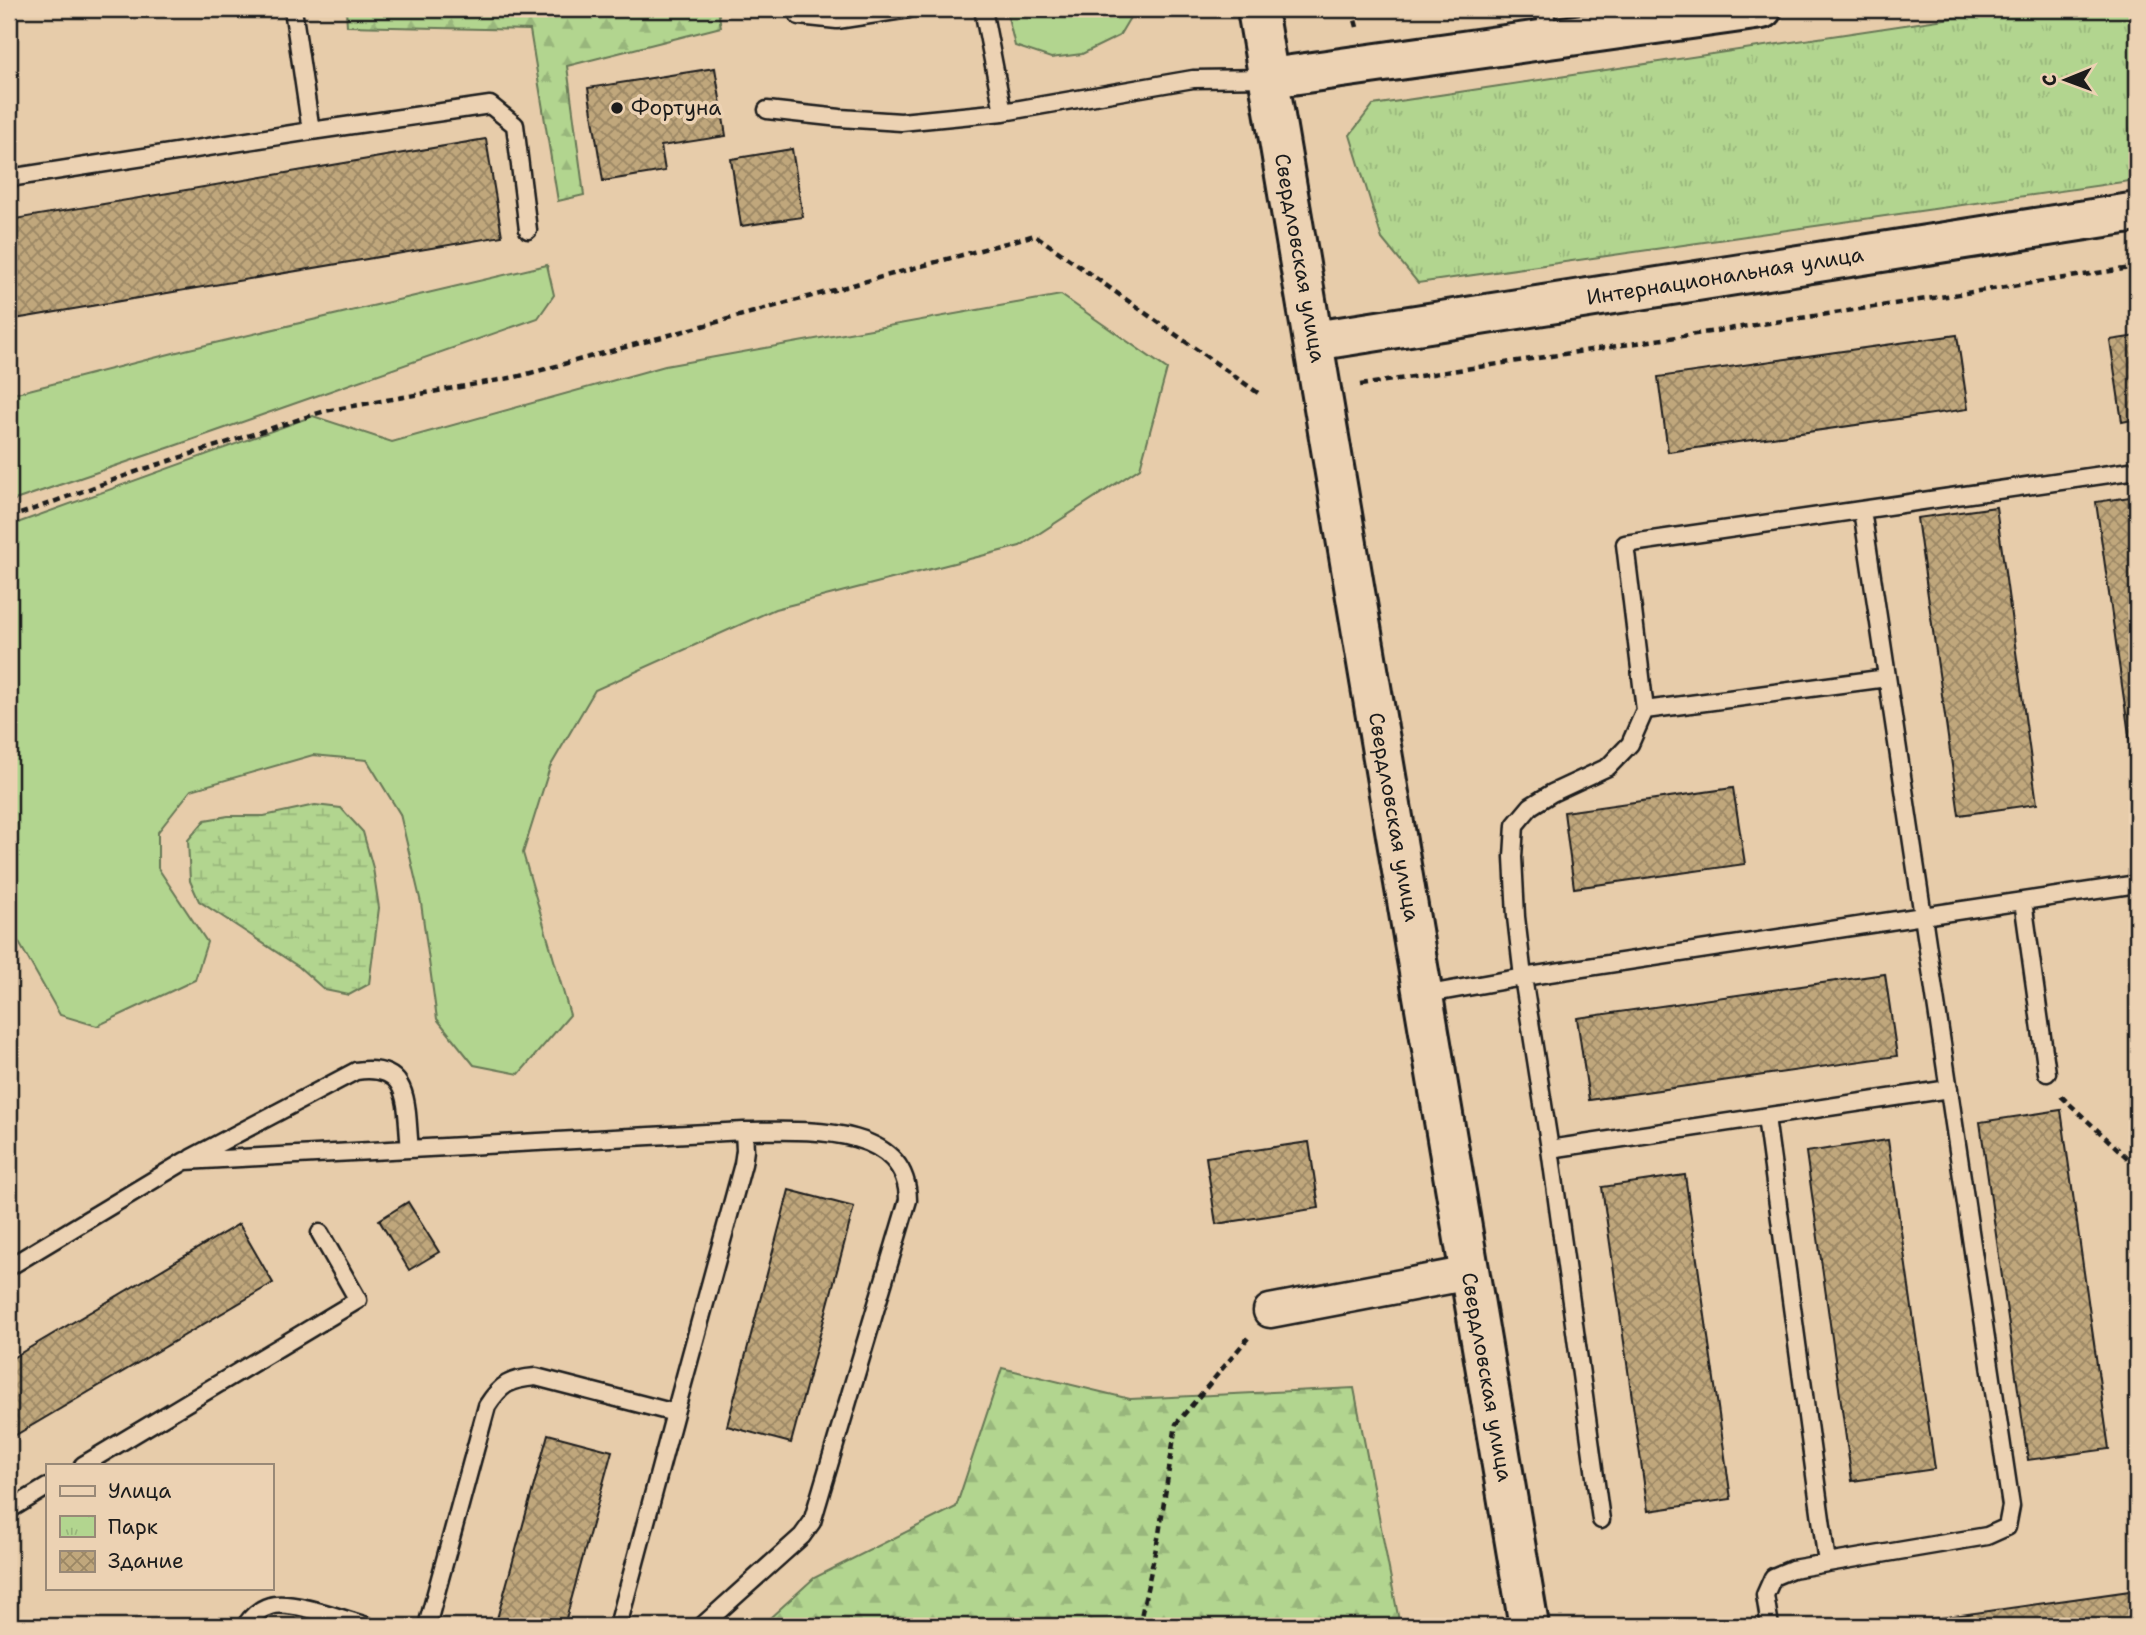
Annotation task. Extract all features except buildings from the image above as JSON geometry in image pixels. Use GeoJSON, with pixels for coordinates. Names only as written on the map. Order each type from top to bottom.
{"type":"FeatureCollection","features":[{"type":"Feature","properties":{"kind":"main road","name":"Свердловская улица"},"geometry":{"type":"LineString","coordinates":[[1257,9],[1529,1626]]}},
{"type":"Feature","properties":{"kind":"main road"},"geometry":{"type":"LineString","coordinates":[[1270,78],[1547,24],[1762,9]]}},
{"type":"Feature","properties":{"kind":"main road","name":"Интернациональная улица"},"geometry":{"type":"LineString","coordinates":[[1314,341],[2137,212]]}},
{"type":"Feature","properties":{"kind":"street"},"geometry":{"type":"LineString","coordinates":[[1270,1311],[1470,1273]]}},
{"type":"Feature","properties":{"kind":"lane"},"geometry":{"type":"LineString","coordinates":[[293,9],[311,131]]}},
{"type":"Feature","properties":{"kind":"lane"},"geometry":{"type":"LineString","coordinates":[[794,9],[799,16],[837,20],[909,9]]}},
{"type":"Feature","properties":{"kind":"lane"},"geometry":{"type":"LineString","coordinates":[[983,9],[1003,112]]}},
{"type":"Feature","properties":{"kind":"lane"},"geometry":{"type":"LineString","coordinates":[[767,110],[901,122],[1003,112],[1192,79],[1270,78]]}},
{"type":"Feature","properties":{"kind":"lane"},"geometry":{"type":"LineString","coordinates":[[9,177],[491,105],[514,125],[528,230]]}},
{"type":"Feature","properties":{"kind":"lane"},"geometry":{"type":"LineString","coordinates":[[1601,1520],[1550,1149],[1523,976],[1513,857],[1515,825],[1531,806],[1552,793],[1608,767],[1630,744],[1645,710],[1625,544],[2137,470]]}},
{"type":"Feature","properties":{"kind":"lane"},"geometry":{"type":"LineString","coordinates":[[1770,1626],[1765,1595],[1773,1577],[1792,1569],[1987,1536],[2007,1527],[2011,1506],[1862,510]]}},
{"type":"Feature","properties":{"kind":"lane"},"geometry":{"type":"LineString","coordinates":[[1645,710],[1887,678]]}},
{"type":"Feature","properties":{"kind":"lane"},"geometry":{"type":"LineString","coordinates":[[1423,995],[1523,976],[2137,884]]}},
{"type":"Feature","properties":{"kind":"lane"},"geometry":{"type":"LineString","coordinates":[[2023,901],[2047,1073]]}},
{"type":"Feature","properties":{"kind":"lane"},"geometry":{"type":"LineString","coordinates":[[9,1267],[185,1161],[356,1071],[373,1068],[389,1072],[400,1084],[404,1096],[410,1149]]}},
{"type":"Feature","properties":{"kind":"lane"},"geometry":{"type":"LineString","coordinates":[[1550,1149],[1949,1089]]}},
{"type":"Feature","properties":{"kind":"lane"},"geometry":{"type":"LineString","coordinates":[[1766,1117],[1827,1563]]}},
{"type":"Feature","properties":{"kind":"lane"},"geometry":{"type":"LineString","coordinates":[[618,1626],[743,1164],[744,1131]]}},
{"type":"Feature","properties":{"kind":"lane"},"geometry":{"type":"LineString","coordinates":[[185,1161],[744,1131],[802,1131],[845,1135],[867,1141],[890,1155],[901,1168],[908,1185],[908,1200],[812,1522],[802,1536],[702,1626]]}},
{"type":"Feature","properties":{"kind":"lane"},"geometry":{"type":"LineString","coordinates":[[85,1464],[358,1300],[320,1233]]}},
{"type":"Feature","properties":{"kind":"lane"},"geometry":{"type":"LineString","coordinates":[[427,1626],[487,1406],[498,1389],[517,1378],[536,1377],[676,1413]]}},
{"type":"Feature","properties":{"kind":"lane"},"geometry":{"type":"LineString","coordinates":[[9,1510],[46,1488]]}},
{"type":"Feature","properties":{"kind":"lane"},"geometry":{"type":"LineString","coordinates":[[245,1626],[252,1615],[271,1605],[286,1604],[367,1626]]}},
{"type":"Feature","properties":{"kind":"path"},"geometry":{"type":"LineString","coordinates":[[1352,9],[1355,27]]}},
{"type":"Feature","properties":{"kind":"path"},"geometry":{"type":"LineString","coordinates":[[9,518],[141,470],[325,411],[516,377],[1035,235],[1261,395]]}},
{"type":"Feature","properties":{"kind":"path"},"geometry":{"type":"LineString","coordinates":[[1355,386],[2137,267]]}},
{"type":"Feature","properties":{"kind":"path"},"geometry":{"type":"LineString","coordinates":[[2054,1090],[2137,1167]]}},
{"type":"Feature","properties":{"kind":"path"},"geometry":{"type":"LineString","coordinates":[[1139,1626],[1159,1534],[1177,1424],[1270,1311]]}},
{"type":"Feature","properties":{"kind":"green space"},"geometry":{"type":"Polygon","coordinates":[[[346,9],[718,9],[721,27],[567,66],[584,195],[558,201],[530,30],[347,26],[346,9]]]}},
{"type":"Feature","properties":{"kind":"green space"},"geometry":{"type":"Polygon","coordinates":[[[1006,9],[1135,9],[1119,36],[1082,54],[1051,58],[1015,46],[1006,9]]]}},
{"type":"Feature","properties":{"kind":"green space"},"geometry":{"type":"Polygon","coordinates":[[[2066,9],[2137,9],[2137,180],[1418,283],[1382,239],[1350,135],[1373,105],[1978,14],[2066,9]]]}},
{"type":"Feature","properties":{"kind":"green space"},"geometry":{"type":"Polygon","coordinates":[[[547,265],[554,295],[538,318],[9,502],[9,395],[189,349],[547,265]]]}},
{"type":"Feature","properties":{"kind":"green space"},"geometry":{"type":"Polygon","coordinates":[[[1061,295],[1167,369],[1140,468],[1020,546],[775,609],[595,690],[550,767],[523,853],[570,1015],[519,1074],[474,1065],[437,1019],[421,903],[400,814],[367,760],[313,755],[191,790],[158,832],[158,868],[207,942],[195,980],[97,1026],[60,1015],[9,925],[9,526],[313,416],[392,442],[665,366],[1061,295]]]}},
{"type":"Feature","properties":{"kind":"green space"},"geometry":{"type":"Polygon","coordinates":[[[315,805],[341,808],[363,832],[373,868],[379,908],[369,984],[349,995],[325,990],[299,967],[199,901],[190,881],[188,840],[205,820],[228,816],[264,816],[315,805]]]}},
{"type":"Feature","properties":{"kind":"green space"},"geometry":{"type":"Polygon","coordinates":[[[1002,1368],[1130,1399],[1354,1388],[1400,1626],[761,1626],[814,1578],[956,1507],[1002,1368]]]}},
{"type":"Feature","properties":{"kind":"place","name":"Фортуна"},"geometry":{"type":"Point","coordinates":[617,108]}}]}
